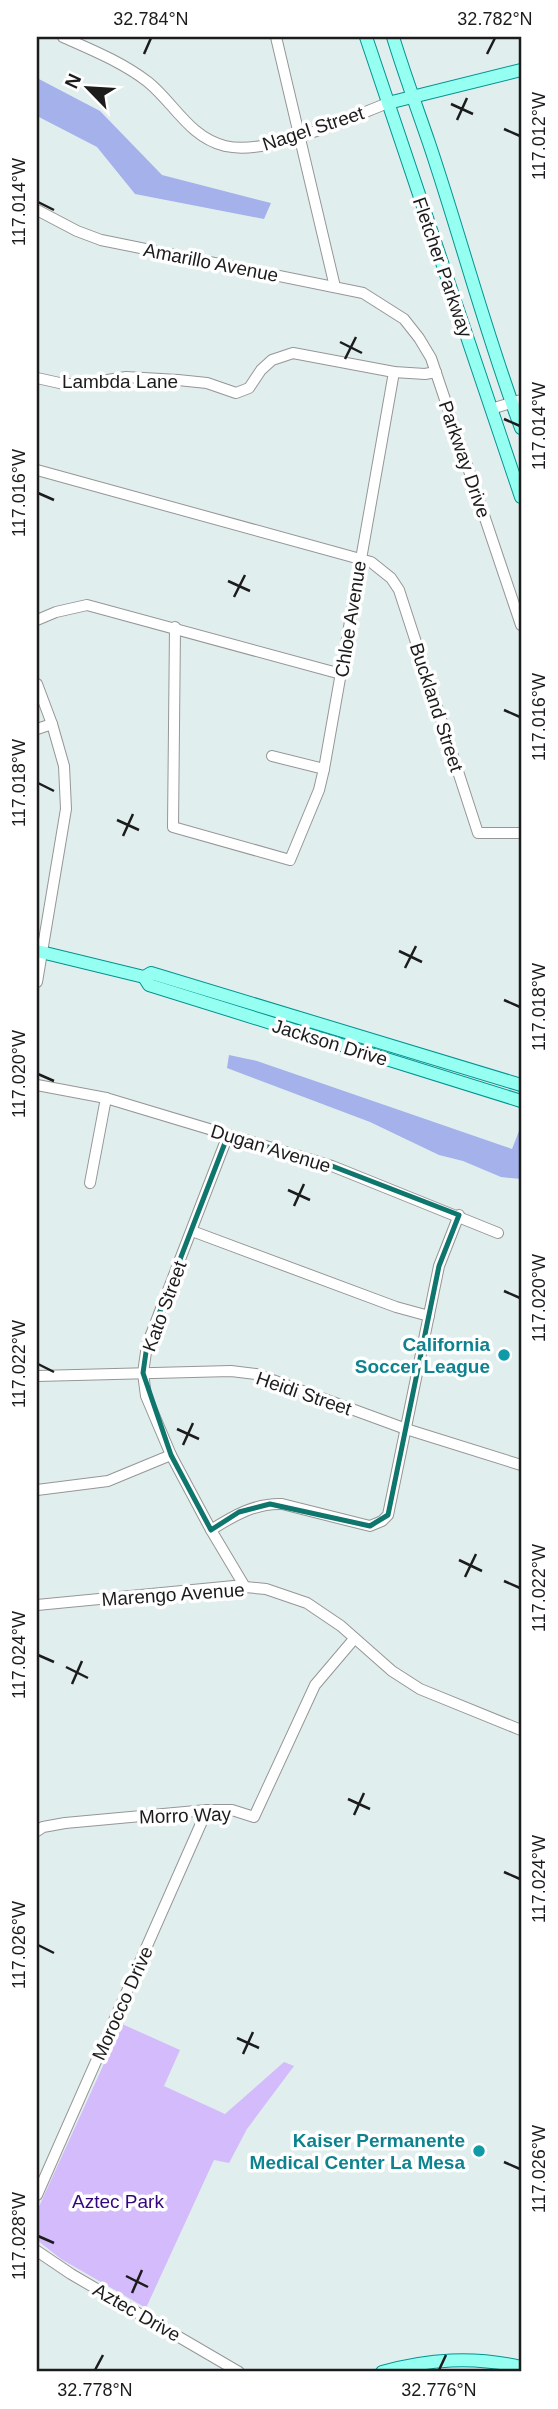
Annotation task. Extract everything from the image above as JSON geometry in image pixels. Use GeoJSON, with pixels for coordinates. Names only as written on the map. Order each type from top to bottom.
{"type":"FeatureCollection","features":[{"type":"Feature","properties":{"kind":"main road","name":"Fletcher Parkway"},"geometry":{"type":"LineString","coordinates":[[366,37],[521,497]]}},
{"type":"Feature","properties":{"kind":"main road","name":"Fletcher Parkway"},"geometry":{"type":"LineString","coordinates":[[393,37],[429,142],[490,341],[517,401],[521,428]]}},
{"type":"Feature","properties":{"kind":"main road"},"geometry":{"type":"LineString","coordinates":[[388,103],[521,70]]}},
{"type":"Feature","properties":{"kind":"main road","name":"Jackson Drive"},"geometry":{"type":"LineString","coordinates":[[39,951],[144,977],[149,985],[521,1101]]}},
{"type":"Feature","properties":{"kind":"main road","name":"Jackson Drive"},"geometry":{"type":"LineString","coordinates":[[144,977],[150,972],[521,1085]]}},
{"type":"Feature","properties":{"kind":"main road"},"geometry":{"type":"LineString","coordinates":[[382,2372],[451,2358],[495,2361],[521,2367]]}},
{"type":"Feature","properties":{"kind":"street","name":"Nagel Street"},"geometry":{"type":"LineString","coordinates":[[64,37],[138,75],[160,93],[189,126],[214,142],[244,148],[299,136],[388,103]]}},
{"type":"Feature","properties":{"kind":"street"},"geometry":{"type":"LineString","coordinates":[[276,37],[335,287]]}},
{"type":"Feature","properties":{"kind":"street","name":"Amarillo Avenue"},"geometry":{"type":"LineString","coordinates":[[37,210],[72,229],[101,240],[363,293],[387,307]]}},
{"type":"Feature","properties":{"kind":"street","name":"Parkway Drive"},"geometry":{"type":"LineString","coordinates":[[387,307],[404,320],[419,338],[436,372],[521,625]]}},
{"type":"Feature","properties":{"kind":"street","name":"Lambda Lane"},"geometry":{"type":"LineString","coordinates":[[37,378],[64,384],[83,384],[126,377],[178,380],[207,383],[236,393],[253,385],[261,370],[272,360],[293,353],[394,372],[436,372]]}},
{"type":"Feature","properties":{"kind":"street","name":"Chloe Avenue"},"geometry":{"type":"LineString","coordinates":[[175,627],[173,827],[290,860],[319,790],[324,769],[394,372]]}},
{"type":"Feature","properties":{"kind":"street"},"geometry":{"type":"LineString","coordinates":[[491,409],[517,401]]}},
{"type":"Feature","properties":{"kind":"street"},"geometry":{"type":"LineString","coordinates":[[37,470],[360,558]]}},
{"type":"Feature","properties":{"kind":"street","name":"Buckland Street"},"geometry":{"type":"LineString","coordinates":[[360,558],[371,562],[391,578],[398,590],[478,833],[521,832]]}},
{"type":"Feature","properties":{"kind":"street"},"geometry":{"type":"LineString","coordinates":[[37,620],[56,612],[87,605],[341,674]]}},
{"type":"Feature","properties":{"kind":"street"},"geometry":{"type":"LineString","coordinates":[[37,684],[64,766],[66,809],[39,951],[37,982]]}},
{"type":"Feature","properties":{"kind":"street"},"geometry":{"type":"LineString","coordinates":[[37,729],[52,724]]}},
{"type":"Feature","properties":{"kind":"street"},"geometry":{"type":"LineString","coordinates":[[272,755],[324,769]]}},
{"type":"Feature","properties":{"kind":"street","name":"Dugan Avenue"},"geometry":{"type":"LineString","coordinates":[[37,1085],[106,1098],[332,1166],[498,1233]]}},
{"type":"Feature","properties":{"kind":"street"},"geometry":{"type":"LineString","coordinates":[[90,1183],[106,1098]]}},
{"type":"Feature","properties":{"kind":"street","name":"Kato Street"},"geometry":{"type":"LineString","coordinates":[[228,1135],[147,1345],[143,1373],[146,1396],[171,1455],[245,1587]]}},
{"type":"Feature","properties":{"kind":"street"},"geometry":{"type":"LineString","coordinates":[[211,1530],[239,1512],[270,1504],[282,1504],[370,1526],[388,1515],[439,1266],[459,1215]]}},
{"type":"Feature","properties":{"kind":"street"},"geometry":{"type":"LineString","coordinates":[[192,1231],[396,1307],[429,1316]]}},
{"type":"Feature","properties":{"kind":"street","name":"Heidi Street"},"geometry":{"type":"LineString","coordinates":[[37,1376],[231,1371],[256,1374],[406,1429],[521,1465]]}},
{"type":"Feature","properties":{"kind":"street"},"geometry":{"type":"LineString","coordinates":[[37,1490],[108,1481],[171,1455]]}},
{"type":"Feature","properties":{"kind":"street","name":"Marengo Avenue"},"geometry":{"type":"LineString","coordinates":[[37,1605],[234,1586],[266,1589],[307,1603],[332,1619],[392,1671],[420,1689],[521,1730]]}},
{"type":"Feature","properties":{"kind":"street","name":"Morro Way"},"geometry":{"type":"LineString","coordinates":[[37,1831],[43,1827],[65,1823],[207,1810],[232,1810],[254,1817],[315,1685],[354,1639]]}},
{"type":"Feature","properties":{"kind":"street","name":"Morocco Drive"},"geometry":{"type":"LineString","coordinates":[[37,2195],[207,1810]]}},
{"type":"Feature","properties":{"kind":"street","name":"Aztec Drive"},"geometry":{"type":"LineString","coordinates":[[37,2251],[71,2274],[239,2372]]}},
{"type":"Feature","properties":{"kind":"highlighted area"},"geometry":{"type":"Polygon","coordinates":[[[228,1135],[332,1166],[459,1215],[439,1266],[388,1515],[370,1526],[270,1504],[239,1512],[211,1530],[171,1455],[143,1373],[147,1345],[228,1135]]]}},
{"type":"Feature","properties":{"kind":"shaded area"},"geometry":{"type":"Polygon","coordinates":[[[37,78],[100,111],[162,175],[271,203],[264,219],[135,194],[97,147],[37,116],[37,78]]]}},
{"type":"Feature","properties":{"kind":"shaded area"},"geometry":{"type":"Polygon","coordinates":[[[229,1055],[257,1061],[512,1149],[519,1131],[521,1179],[501,1177],[463,1161],[439,1155],[370,1122],[227,1068],[229,1055]]]}},
{"type":"Feature","properties":{"kind":"green space","name":"Aztec Park"},"geometry":{"type":"Polygon","coordinates":[[[122,2024],[180,2050],[164,2086],[225,2114],[284,2062],[294,2066],[247,2129],[229,2163],[214,2160],[146,2308],[61,2259],[37,2240],[37,2211],[122,2024]]]}},
{"type":"Feature","properties":{"kind":"place","name":"California Soccer League"},"geometry":{"type":"Point","coordinates":[504,1355]}},
{"type":"Feature","properties":{"kind":"place","name":"Kaiser Permanente Medical Center La Mesa"},"geometry":{"type":"Point","coordinates":[479,2151]}}]}
